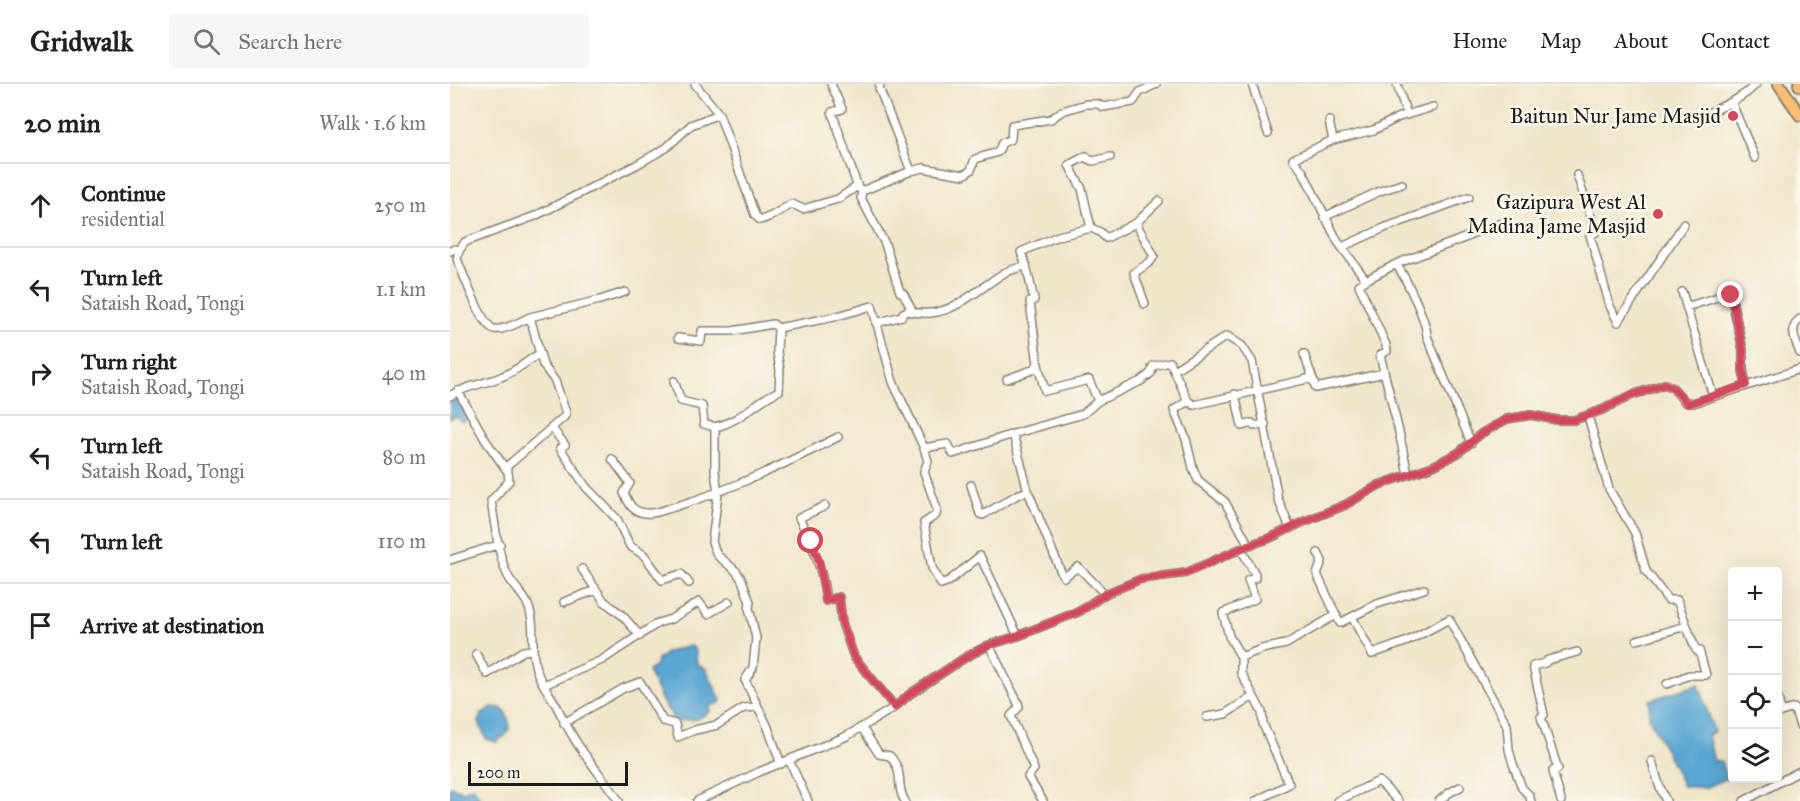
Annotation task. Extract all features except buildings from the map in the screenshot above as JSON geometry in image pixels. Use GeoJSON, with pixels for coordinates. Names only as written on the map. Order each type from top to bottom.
{"type":"FeatureCollection","features":[{"type":"Feature","properties":{"kind":"highway"},"geometry":{"type":"LineString","coordinates":[[1779,84],[1800,115]]}},
{"type":"Feature","properties":{"kind":"street"},"geometry":{"type":"LineString","coordinates":[[695,84],[719,114],[755,215],[760,220],[776,215],[779,210],[792,204],[803,209],[923,168],[964,175],[972,170],[975,159],[998,152],[1002,143],[1011,139],[1012,125],[1051,119],[1062,111],[1086,104],[1098,104],[1103,107],[1133,102],[1140,92],[1156,84]]}},
{"type":"Feature","properties":{"kind":"street"},"geometry":{"type":"LineString","coordinates":[[831,84],[842,109],[832,112],[861,198],[885,244],[900,292],[903,293],[912,312]]}},
{"type":"Feature","properties":{"kind":"street"},"geometry":{"type":"LineString","coordinates":[[880,84],[879,88],[911,171]]}},
{"type":"Feature","properties":{"kind":"street"},"geometry":{"type":"LineString","coordinates":[[1252,84],[1268,133]]}},
{"type":"Feature","properties":{"kind":"street"},"geometry":{"type":"LineString","coordinates":[[1397,84],[1407,115]]}},
{"type":"Feature","properties":{"kind":"street"},"geometry":{"type":"LineString","coordinates":[[1706,114],[1732,104],[1735,99],[1756,84]]}},
{"type":"Feature","properties":{"kind":"street"},"geometry":{"type":"LineString","coordinates":[[1732,104],[1755,158]]}},
{"type":"Feature","properties":{"kind":"street"},"geometry":{"type":"LineString","coordinates":[[1366,280],[1342,247],[1324,217],[1303,172],[1293,159],[1333,140],[1374,130],[1407,115],[1433,107]]}},
{"type":"Feature","properties":{"kind":"street"},"geometry":{"type":"LineString","coordinates":[[625,292],[530,317],[495,329],[489,326],[475,304],[457,259],[465,242],[535,216],[636,165],[666,148],[691,125],[719,114]]}},
{"type":"Feature","properties":{"kind":"street"},"geometry":{"type":"LineString","coordinates":[[1329,121],[1333,140]]}},
{"type":"Feature","properties":{"kind":"street"},"geometry":{"type":"LineString","coordinates":[[1091,228],[1082,189],[1070,165],[1086,156],[1093,161],[1110,157]]}},
{"type":"Feature","properties":{"kind":"street"},"geometry":{"type":"LineString","coordinates":[[1577,175],[1596,232],[1590,235],[1610,306],[1618,322],[1684,225]]}},
{"type":"Feature","properties":{"kind":"street"},"geometry":{"type":"LineString","coordinates":[[1324,217],[1380,191],[1402,184]]}},
{"type":"Feature","properties":{"kind":"street"},"geometry":{"type":"LineString","coordinates":[[1342,247],[1384,228],[1469,197]]}},
{"type":"Feature","properties":{"kind":"street"},"geometry":{"type":"LineString","coordinates":[[1098,401],[1089,380],[1045,391],[1038,365],[1030,302],[1034,300],[1021,252],[1058,236],[1091,228],[1106,238],[1136,223],[1160,201]]}},
{"type":"Feature","properties":{"kind":"street"},"geometry":{"type":"LineString","coordinates":[[1408,474],[1400,432],[1380,355],[1387,351],[1386,345],[1359,285],[1396,264],[1505,222]]}},
{"type":"Feature","properties":{"kind":"street"},"geometry":{"type":"LineString","coordinates":[[1136,223],[1154,256],[1150,262],[1134,273],[1145,304]]}},
{"type":"Feature","properties":{"kind":"street"},"geometry":{"type":"LineString","coordinates":[[450,250],[459,251]]}},
{"type":"Feature","properties":{"kind":"street"},"geometry":{"type":"LineString","coordinates":[[1396,264],[1422,313],[1427,336],[1471,443]]}},
{"type":"Feature","properties":{"kind":"street"},"geometry":{"type":"LineString","coordinates":[[876,323],[902,316],[908,311],[929,314],[962,303],[1005,273],[1026,265]]}},
{"type":"Feature","properties":{"kind":"street"},"geometry":{"type":"LineString","coordinates":[[1682,292],[1713,396]]}},
{"type":"Feature","properties":{"kind":"street"},"geometry":{"type":"LineString","coordinates":[[1686,307],[1731,295],[1743,350],[1746,385]]}},
{"type":"Feature","properties":{"kind":"street"},"geometry":{"type":"LineString","coordinates":[[678,338],[701,340],[702,331],[732,332],[773,324],[778,328],[834,317],[872,306],[893,382],[928,461],[924,472],[937,508],[936,515],[924,523],[932,568],[941,584],[949,581],[980,556],[1018,636]]}},
{"type":"Feature","properties":{"kind":"street"},"geometry":{"type":"LineString","coordinates":[[505,468],[566,413],[555,381],[546,370],[539,354],[530,317]]}},
{"type":"Feature","properties":{"kind":"street"},"geometry":{"type":"LineString","coordinates":[[1800,319],[1794,324],[1793,331],[1800,354]]}},
{"type":"Feature","properties":{"kind":"street"},"geometry":{"type":"LineString","coordinates":[[674,381],[681,401],[702,406],[704,424],[714,427],[740,418],[768,396],[779,391],[778,328]]}},
{"type":"Feature","properties":{"kind":"street"},"geometry":{"type":"LineString","coordinates":[[1174,370],[1227,336],[1242,346],[1252,361],[1278,499],[1290,528]]}},
{"type":"Feature","properties":{"kind":"street"},"geometry":{"type":"LineString","coordinates":[[450,396],[458,391],[506,375],[539,354]]}},
{"type":"Feature","properties":{"kind":"street"},"geometry":{"type":"LineString","coordinates":[[1304,354],[1316,388],[1384,373]]}},
{"type":"Feature","properties":{"kind":"street"},"geometry":{"type":"LineString","coordinates":[[924,448],[948,444],[953,453],[1083,414],[1098,401],[1141,381],[1151,373],[1153,366],[1170,362],[1188,401],[1194,405],[1312,378]]}},
{"type":"Feature","properties":{"kind":"street"},"geometry":{"type":"LineString","coordinates":[[1007,379],[1032,370],[1038,365]]}},
{"type":"Feature","properties":{"kind":"street"},"geometry":{"type":"LineString","coordinates":[[697,801],[862,728],[966,657],[989,645],[1080,611],[1105,594],[1141,579],[1186,573],[1268,539],[1345,505],[1379,485],[1433,466],[1458,453],[1482,433],[1507,419],[1531,415],[1566,421],[1588,416],[1630,396],[1665,384],[1673,388],[1688,404],[1800,369]]}},
{"type":"Feature","properties":{"kind":"street"},"geometry":{"type":"LineString","coordinates":[[458,391],[486,441],[505,468],[509,481],[491,501],[508,576],[527,603],[532,618],[531,650],[538,674],[564,723],[619,801]]}},
{"type":"Feature","properties":{"kind":"street"},"geometry":{"type":"LineString","coordinates":[[1235,394],[1242,426],[1252,423],[1254,426],[1265,424]]}},
{"type":"Feature","properties":{"kind":"street"},"geometry":{"type":"LineString","coordinates":[[1188,401],[1174,410],[1186,439],[1192,468],[1198,480],[1225,502],[1249,545]]}},
{"type":"Feature","properties":{"kind":"street"},"geometry":{"type":"LineString","coordinates":[[1588,416],[1609,489],[1635,533],[1646,571],[1668,600],[1677,600],[1697,651],[1699,650],[1706,675],[1689,675],[1667,684]]}},
{"type":"Feature","properties":{"kind":"street"},"geometry":{"type":"LineString","coordinates":[[714,427],[718,493],[712,542],[717,555],[736,571],[746,588],[756,638],[753,668],[745,680],[767,725],[780,764]]}},
{"type":"Feature","properties":{"kind":"street"},"geometry":{"type":"LineString","coordinates":[[552,428],[565,445],[560,448],[586,487],[617,519],[630,546],[644,555],[662,579],[681,574],[689,583]]}},
{"type":"Feature","properties":{"kind":"street"},"geometry":{"type":"LineString","coordinates":[[1013,434],[1028,491],[1064,577],[1078,567],[1105,594]]}},
{"type":"Feature","properties":{"kind":"street"},"geometry":{"type":"LineString","coordinates":[[612,459],[630,483],[624,493],[633,510],[648,514],[718,493],[788,463],[838,437]]}},
{"type":"Feature","properties":{"kind":"street"},"geometry":{"type":"LineString","coordinates":[[970,485],[980,514],[983,515],[1028,491]]}},
{"type":"Feature","properties":{"kind":"street"},"geometry":{"type":"LineString","coordinates":[[825,506],[799,518],[819,561],[826,601],[839,597],[842,622],[854,657],[895,707]]}},
{"type":"Feature","properties":{"kind":"street"},"geometry":{"type":"LineString","coordinates":[[450,560],[500,544]]}},
{"type":"Feature","properties":{"kind":"street"},"geometry":{"type":"LineString","coordinates":[[1241,549],[1255,574],[1255,578],[1248,580],[1255,599],[1223,613],[1228,636],[1241,657],[1240,673],[1262,712],[1263,724],[1289,784],[1256,801]]}},
{"type":"Feature","properties":{"kind":"street"},"geometry":{"type":"LineString","coordinates":[[1318,553],[1322,561],[1317,574],[1340,623],[1377,604],[1424,590]]}},
{"type":"Feature","properties":{"kind":"street"},"geometry":{"type":"LineString","coordinates":[[582,569],[604,601],[623,616],[640,636]]}},
{"type":"Feature","properties":{"kind":"street"},"geometry":{"type":"LineString","coordinates":[[564,602],[596,590]]}},
{"type":"Feature","properties":{"kind":"street"},"geometry":{"type":"LineString","coordinates":[[544,685],[602,660],[658,623],[671,619],[699,602],[708,614],[729,602]]}},
{"type":"Feature","properties":{"kind":"street"},"geometry":{"type":"LineString","coordinates":[[1241,657],[1262,649],[1286,644],[1336,615]]}},
{"type":"Feature","properties":{"kind":"street"},"geometry":{"type":"LineString","coordinates":[[1352,617],[1372,654],[1408,641],[1449,619],[1507,725],[1509,750],[1515,770],[1523,790],[1531,801]]}},
{"type":"Feature","properties":{"kind":"street"},"geometry":{"type":"LineString","coordinates":[[1637,640],[1686,626]]}},
{"type":"Feature","properties":{"kind":"street"},"geometry":{"type":"LineString","coordinates":[[989,645],[1018,703],[1019,707],[1011,716],[1034,769],[1028,777],[1043,801]]}},
{"type":"Feature","properties":{"kind":"street"},"geometry":{"type":"LineString","coordinates":[[476,654],[487,674],[523,651],[531,650]]}},
{"type":"Feature","properties":{"kind":"street"},"geometry":{"type":"LineString","coordinates":[[1561,801],[1553,771],[1558,769],[1541,717],[1544,715],[1533,666],[1577,652]]}},
{"type":"Feature","properties":{"kind":"street"},"geometry":{"type":"LineString","coordinates":[[564,723],[624,688],[640,682],[663,721],[675,724],[678,737],[717,725],[744,708],[757,707]]}},
{"type":"Feature","properties":{"kind":"street"},"geometry":{"type":"LineString","coordinates":[[1207,717],[1225,714],[1252,697]]}},
{"type":"Feature","properties":{"kind":"street"},"geometry":{"type":"LineString","coordinates":[[1782,712],[1797,707],[1800,726]]}},
{"type":"Feature","properties":{"kind":"street"},"geometry":{"type":"LineString","coordinates":[[862,728],[879,754],[890,756],[898,770],[898,782],[904,801]]}},
{"type":"Feature","properties":{"kind":"street"},"geometry":{"type":"LineString","coordinates":[[789,760],[808,801]]}},
{"type":"Feature","properties":{"kind":"street"},"geometry":{"type":"LineString","coordinates":[[1652,761],[1666,801]]}},
{"type":"Feature","properties":{"kind":"street"},"geometry":{"type":"LineString","coordinates":[[1744,801],[1800,771]]}},
{"type":"Feature","properties":{"kind":"street"},"geometry":{"type":"LineString","coordinates":[[1337,801],[1379,781],[1398,801]]}},
{"type":"Feature","properties":{"kind":"street"},"geometry":{"type":"LineString","coordinates":[[1439,801],[1460,787]]}},
{"type":"Feature","properties":{"kind":"water"},"geometry":{"type":"Polygon","coordinates":[[[450,400],[461,400],[466,407],[465,413],[471,417],[462,422],[456,416],[450,419],[450,400]]]}},
{"type":"Feature","properties":{"kind":"water"},"geometry":{"type":"Polygon","coordinates":[[[690,646],[696,653],[697,664],[706,669],[721,700],[720,703],[710,706],[710,712],[701,717],[677,722],[671,718],[672,715],[663,703],[648,671],[657,665],[656,661],[667,652],[690,646]]]}},
{"type":"Feature","properties":{"kind":"water"},"geometry":{"type":"Polygon","coordinates":[[[1699,684],[1714,732],[1708,735],[1714,761],[1721,761],[1726,779],[1704,788],[1683,786],[1649,717],[1650,700],[1699,684]]]}},
{"type":"Feature","properties":{"kind":"water"},"geometry":{"type":"Polygon","coordinates":[[[492,707],[501,708],[506,713],[510,726],[506,735],[496,742],[486,739],[479,722],[481,715],[492,707]]]}},
{"type":"Feature","properties":{"kind":"water"},"geometry":{"type":"Polygon","coordinates":[[[450,786],[462,791],[474,787],[481,801],[450,801],[450,786]]]}},
{"type":"Feature","properties":{"kind":"place","name":"Baitun Nur Jame Masjid"},"geometry":{"type":"Point","coordinates":[1733,116]}},
{"type":"Feature","properties":{"kind":"place","name":"Gazipura West Al Madina Jame Masjid"},"geometry":{"type":"Point","coordinates":[1658,214]}},
{"type":"Feature","properties":{"kind":"route"},"geometry":{"type":"LineString","coordinates":[[811,541],[819,561],[826,601],[839,597],[842,622],[854,657],[895,707],[934,678],[989,645],[1080,611],[1105,594],[1141,579],[1186,573],[1268,539],[1281,531],[1345,505],[1379,485],[1433,466],[1458,453],[1476,437],[1507,419],[1531,415],[1557,420],[1574,420],[1665,384],[1673,388],[1688,404],[1746,385],[1741,337],[1731,295]]}}]}
